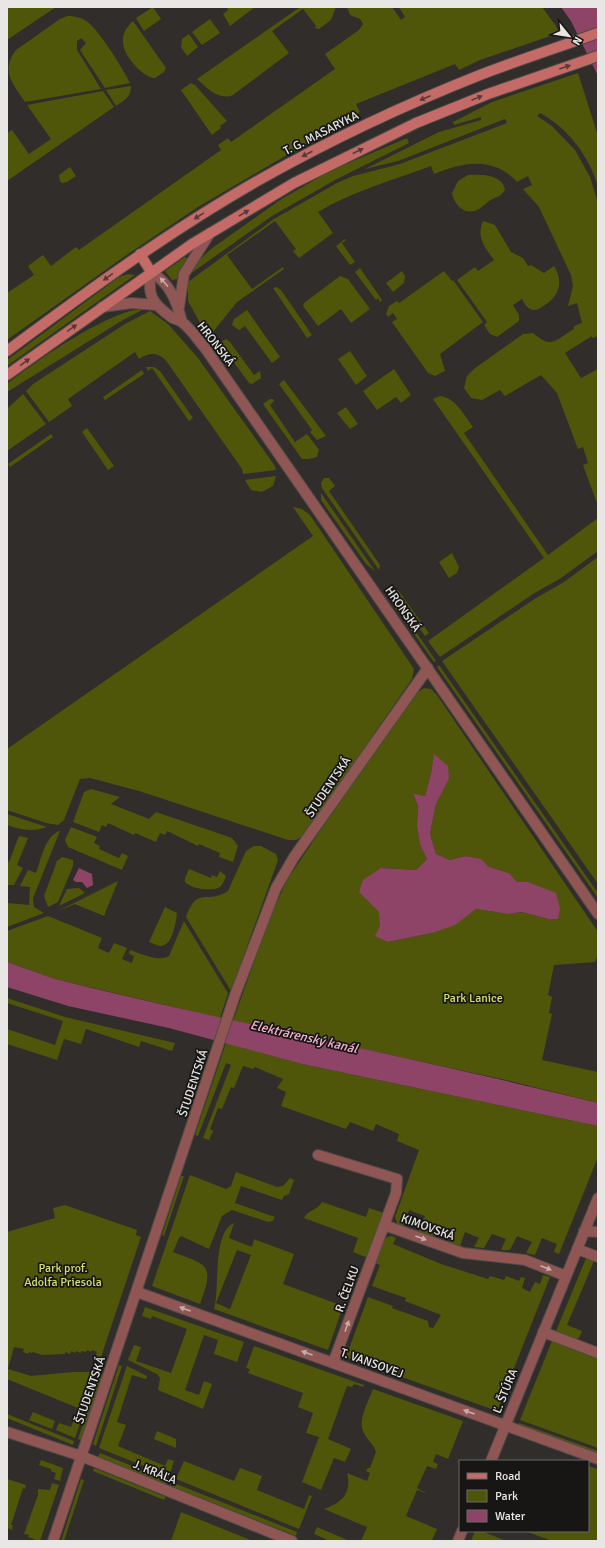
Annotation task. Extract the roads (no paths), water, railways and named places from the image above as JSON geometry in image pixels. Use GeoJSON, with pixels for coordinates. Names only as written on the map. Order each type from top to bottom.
{"type":"FeatureCollection","features":[{"type":"Feature","properties":{"kind":"street","name":"T. G. MASARYKA"},"geometry":{"type":"LineString","coordinates":[[7,351],[140,254],[252,184],[345,135],[408,105],[527,58],[598,33]]}},
{"type":"Feature","properties":{"kind":"street"},"geometry":{"type":"LineString","coordinates":[[7,375],[151,272],[210,233],[294,183],[392,134],[488,94],[598,56]]}},
{"type":"Feature","properties":{"kind":"street","name":"HRONSKÁ"},"geometry":{"type":"LineString","coordinates":[[179,311],[180,293],[184,274],[210,233]]}},
{"type":"Feature","properties":{"kind":"street"},"geometry":{"type":"LineString","coordinates":[[140,254],[151,272],[149,286],[152,298],[156,305]]}},
{"type":"Feature","properties":{"kind":"street","name":"HRONSKÁ"},"geometry":{"type":"LineString","coordinates":[[151,272],[161,278],[168,285],[182,322],[205,348],[598,914]]}},
{"type":"Feature","properties":{"kind":"street"},"geometry":{"type":"LineString","coordinates":[[102,307],[132,303],[156,305]]}},
{"type":"Feature","properties":{"kind":"street","name":"HRONSKÁ"},"geometry":{"type":"LineString","coordinates":[[156,305],[172,318],[182,322]]}},
{"type":"Feature","properties":{"kind":"street","name":"ŠTUDENTSKÁ"},"geometry":{"type":"LineString","coordinates":[[53,1541],[233,1003],[264,918],[282,875],[428,668]]}},
{"type":"Feature","properties":{"kind":"street","name":"KIMOVSKÁ"},"geometry":{"type":"LineString","coordinates":[[318,1155],[397,1179],[396,1193],[384,1225],[463,1254],[525,1260],[566,1276]]}},
{"type":"Feature","properties":{"kind":"street","name":"Ľ. ŠTÚRA"},"geometry":{"type":"LineString","coordinates":[[491,1460],[598,1198]]}},
{"type":"Feature","properties":{"kind":"street","name":"R. ČELKU"},"geometry":{"type":"LineString","coordinates":[[333,1363],[384,1225]]}},
{"type":"Feature","properties":{"kind":"street"},"geometry":{"type":"LineString","coordinates":[[584,1231],[598,1232]]}},
{"type":"Feature","properties":{"kind":"street"},"geometry":{"type":"LineString","coordinates":[[577,1249],[598,1257]]}},
{"type":"Feature","properties":{"kind":"street","name":"T. VANSOVEJ"},"geometry":{"type":"LineString","coordinates":[[137,1292],[598,1459]]}},
{"type":"Feature","properties":{"kind":"street"},"geometry":{"type":"LineString","coordinates":[[544,1332],[598,1354]]}},
{"type":"Feature","properties":{"kind":"street","name":"J. KRÁĽA"},"geometry":{"type":"LineString","coordinates":[[7,1432],[81,1456],[292,1541]]}},
{"type":"Feature","properties":{"kind":"water"},"geometry":{"type":"Polygon","coordinates":[[[561,7],[598,7],[598,76],[571,21],[561,7]]]}},
{"type":"Feature","properties":{"kind":"water"},"geometry":{"type":"Polygon","coordinates":[[[434,754],[448,766],[449,779],[436,804],[430,834],[436,854],[450,860],[466,856],[481,859],[489,867],[509,873],[517,882],[528,882],[556,893],[560,909],[558,919],[548,919],[522,912],[508,914],[476,909],[455,925],[432,933],[388,942],[375,936],[380,926],[379,912],[359,892],[363,880],[381,868],[416,870],[427,859],[420,845],[417,826],[418,806],[413,794],[425,796],[434,754]]]}},
{"type":"Feature","properties":{"kind":"water"},"geometry":{"type":"Polygon","coordinates":[[[79,868],[92,874],[93,885],[87,888],[82,882],[76,882],[73,880],[79,868]]]}},
{"type":"Feature","properties":{"kind":"water","name":"Elektrárenský kanál"},"geometry":{"type":"Polygon","coordinates":[[[7,962],[55,979],[100,990],[598,1103],[598,1126],[302,1064],[169,1028],[68,1006],[7,987],[7,962]]]}},
{"type":"Feature","properties":{"kind":"park label","name":"Park Lanice"},"geometry":{"type":"Point","coordinates":[473,998]}},
{"type":"Feature","properties":{"kind":"park label","name":"Park prof. Adolfa Priesola"},"geometry":{"type":"Point","coordinates":[63,1275]}}]}
